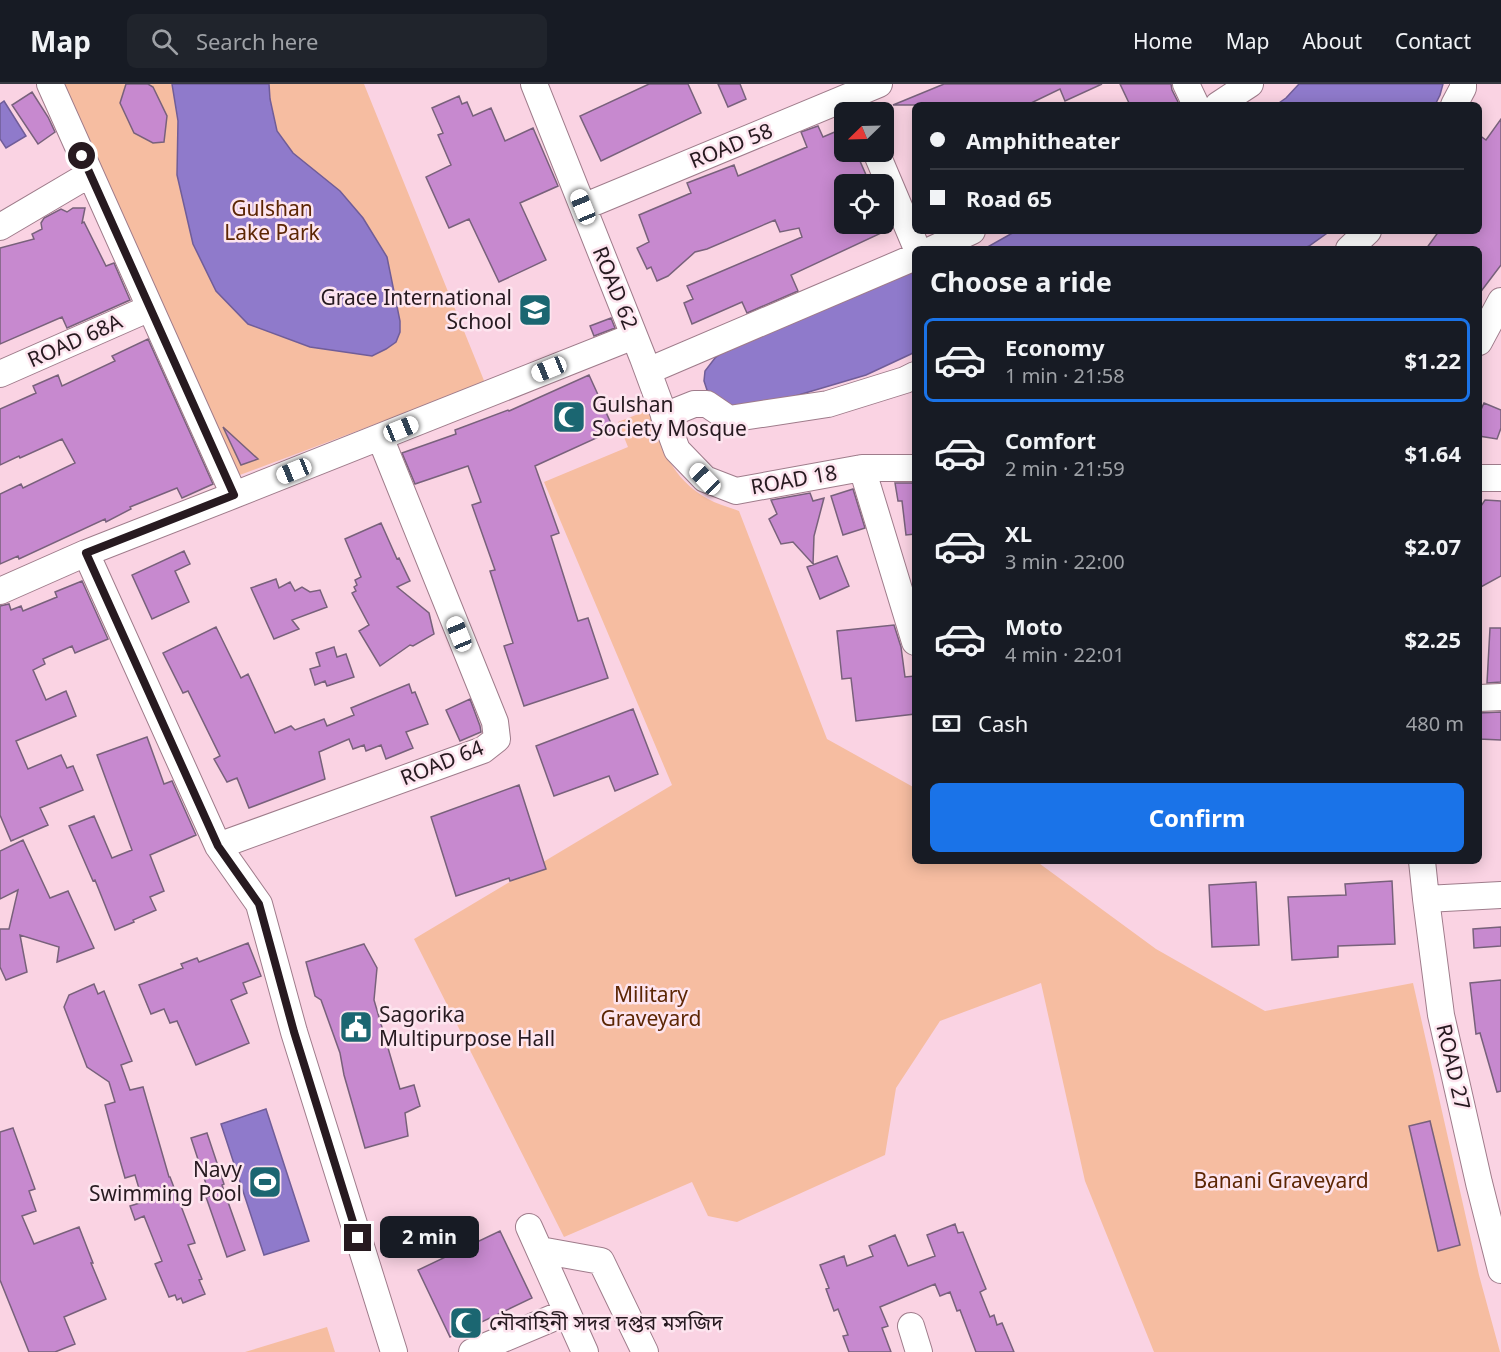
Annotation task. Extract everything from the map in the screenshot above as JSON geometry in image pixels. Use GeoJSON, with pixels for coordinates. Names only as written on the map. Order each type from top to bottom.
{"type":"FeatureCollection","features":[{"type":"Feature","properties":{"kind":"street"},"geometry":{"type":"LineString","coordinates":[[50,84],[234,495]]}},
{"type":"Feature","properties":{"kind":"street","name":"ROAD 62"},"geometry":{"type":"LineString","coordinates":[[534,84],[641,355]]}},
{"type":"Feature","properties":{"kind":"street","name":"ROAD 58"},"geometry":{"type":"LineString","coordinates":[[583,207],[854,97],[879,84]]}},
{"type":"Feature","properties":{"kind":"street"},"geometry":{"type":"LineString","coordinates":[[1186,84],[1195,102]]}},
{"type":"Feature","properties":{"kind":"street"},"geometry":{"type":"LineString","coordinates":[[1223,102],[1250,84]]}},
{"type":"Feature","properties":{"kind":"street"},"geometry":{"type":"LineString","coordinates":[[1456,102],[1463,84]]}},
{"type":"Feature","properties":{"kind":"street"},"geometry":{"type":"LineString","coordinates":[[880,162],[916,246]]}},
{"type":"Feature","properties":{"kind":"street"},"geometry":{"type":"LineString","coordinates":[[0,226],[90,174]]}},
{"type":"Feature","properties":{"kind":"street"},"geometry":{"type":"LineString","coordinates":[[940,246],[966,234]]}},
{"type":"Feature","properties":{"kind":"street"},"geometry":{"type":"LineString","coordinates":[[1352,246],[1365,234]]}},
{"type":"Feature","properties":{"kind":"street"},"geometry":{"type":"LineString","coordinates":[[0,591],[86,553],[380,437],[641,355],[912,258]]}},
{"type":"Feature","properties":{"kind":"street"},"geometry":{"type":"LineString","coordinates":[[1482,336],[1501,301]]}},
{"type":"Feature","properties":{"kind":"street","name":"ROAD 68A"},"geometry":{"type":"LineString","coordinates":[[0,374],[150,308]]}},
{"type":"Feature","properties":{"kind":"street","name":"ROAD 18"},"geometry":{"type":"LineString","coordinates":[[641,355],[677,450],[705,479],[736,491],[862,468],[912,468]]}},
{"type":"Feature","properties":{"kind":"street"},"geometry":{"type":"LineString","coordinates":[[664,416],[694,405],[707,404],[729,418],[828,404],[912,376]]}},
{"type":"Feature","properties":{"kind":"street","name":"ROAD 64"},"geometry":{"type":"LineString","coordinates":[[218,846],[483,750],[497,739],[495,722],[380,437]]}},
{"type":"Feature","properties":{"kind":"street"},"geometry":{"type":"LineString","coordinates":[[862,468],[912,632]]}},
{"type":"Feature","properties":{"kind":"street"},"geometry":{"type":"LineString","coordinates":[[1482,478],[1501,478]]}},
{"type":"Feature","properties":{"kind":"street"},"geometry":{"type":"LineString","coordinates":[[86,553],[218,846],[259,904],[294,1032],[394,1352]]}},
{"type":"Feature","properties":{"kind":"street"},"geometry":{"type":"LineString","coordinates":[[1482,698],[1501,697]]}},
{"type":"Feature","properties":{"kind":"street","name":"ROAD 27"},"geometry":{"type":"LineString","coordinates":[[1422,864],[1441,1015],[1501,1270]]}},
{"type":"Feature","properties":{"kind":"street"},"geometry":{"type":"LineString","coordinates":[[1426,900],[1501,895]]}},
{"type":"Feature","properties":{"kind":"street"},"geometry":{"type":"LineString","coordinates":[[585,1352],[534,1238],[601,1260],[645,1352]]}},
{"type":"Feature","properties":{"kind":"street"},"geometry":{"type":"LineString","coordinates":[[472,1352],[567,1312]]}},
{"type":"Feature","properties":{"kind":"street"},"geometry":{"type":"LineString","coordinates":[[911,1326],[920,1352]]}},
{"type":"Feature","properties":{"kind":"green space","name":"Gulshan Lake Park"},"geometry":{"type":"Polygon","coordinates":[[[60,84],[364,84],[485,383],[237,476],[60,84]]]}},
{"type":"Feature","properties":{"kind":"green space"},"geometry":{"type":"Polygon","coordinates":[[[651,409],[659,437],[676,472],[695,491],[719,504],[739,511],[827,739],[912,786],[912,864],[1040,864],[1156,949],[1265,1011],[1413,983],[1479,1275],[1500,1352],[1154,1352],[1085,1181],[1041,983],[940,1021],[896,1088],[885,1155],[737,1222],[708,1216],[692,1182],[564,1237],[414,939],[672,785],[544,482],[628,447],[618,422],[651,409]]]}},
{"type":"Feature","properties":{"kind":"green space"},"geometry":{"type":"Polygon","coordinates":[[[327,1327],[335,1352],[245,1352],[327,1327]]]}},
{"type":"Feature","properties":{"kind":"shaded area"},"geometry":{"type":"Polygon","coordinates":[[[172,84],[269,84],[277,131],[293,153],[340,191],[363,218],[387,257],[400,321],[400,332],[396,342],[372,356],[310,347],[248,324],[216,291],[193,244],[177,175],[178,121],[172,84]]]}},
{"type":"Feature","properties":{"kind":"shaded area"},"geometry":{"type":"Polygon","coordinates":[[[1299,84],[1443,84],[1436,102],[1280,102],[1299,84]]]}},
{"type":"Feature","properties":{"kind":"shaded area"},"geometry":{"type":"Polygon","coordinates":[[[4,101],[26,136],[6,148],[0,139],[0,104],[4,101]]]}},
{"type":"Feature","properties":{"kind":"shaded area"},"geometry":{"type":"Polygon","coordinates":[[[1011,234],[1326,234],[1309,246],[989,246],[1011,234]]]}},
{"type":"Feature","properties":{"kind":"shaded area"},"geometry":{"type":"Polygon","coordinates":[[[912,270],[912,353],[866,375],[785,399],[735,408],[714,398],[707,390],[704,381],[705,371],[715,358],[736,342],[912,270]]]}},
{"type":"Feature","properties":{"kind":"shaded area","name":"Navy Swimming Pool"},"geometry":{"type":"Polygon","coordinates":[[[266,1109],[309,1241],[264,1255],[221,1124],[266,1109]]]}},
{"type":"Feature","properties":{"kind":"building"},"geometry":{"type":"Polygon","coordinates":[[[126,84],[148,84],[153,87],[167,116],[164,142],[153,143],[134,133],[120,103],[126,84]]]}},
{"type":"Feature","properties":{"kind":"building"},"geometry":{"type":"Polygon","coordinates":[[[649,84],[688,84],[701,113],[601,161],[580,116],[649,84]]]}},
{"type":"Feature","properties":{"kind":"building"},"geometry":{"type":"Polygon","coordinates":[[[718,84],[740,84],[746,99],[728,107],[718,84]]]}},
{"type":"Feature","properties":{"kind":"building"},"geometry":{"type":"Polygon","coordinates":[[[944,84],[1102,84],[1065,101],[1060,89],[1033,102],[912,102],[912,105],[894,105],[944,84]]]}},
{"type":"Feature","properties":{"kind":"building"},"geometry":{"type":"Polygon","coordinates":[[[1120,84],[1171,84],[1178,102],[1129,102],[1120,84]]]}},
{"type":"Feature","properties":{"kind":"building"},"geometry":{"type":"Polygon","coordinates":[[[32,92],[55,132],[38,144],[12,105],[32,92]]]}},
{"type":"Feature","properties":{"kind":"building"},"geometry":{"type":"Polygon","coordinates":[[[459,96],[462,104],[467,102],[473,116],[491,108],[505,141],[533,128],[558,186],[520,203],[546,260],[499,282],[469,219],[449,228],[426,177],[451,165],[438,135],[443,133],[432,108],[459,96]]]}},
{"type":"Feature","properties":{"kind":"building"},"geometry":{"type":"Polygon","coordinates":[[[1501,119],[1501,265],[1482,290],[1482,246],[1428,246],[1437,234],[1482,234],[1482,137],[1486,140],[1501,119]]]}},
{"type":"Feature","properties":{"kind":"building"},"geometry":{"type":"Polygon","coordinates":[[[818,126],[823,137],[834,132],[834,162],[860,162],[866,174],[834,174],[834,234],[879,234],[791,275],[798,291],[747,313],[742,302],[692,324],[684,303],[693,299],[687,286],[802,237],[799,228],[780,232],[775,220],[695,252],[668,276],[657,281],[651,267],[647,269],[637,248],[649,242],[639,215],[691,193],[687,183],[734,165],[738,176],[807,147],[801,132],[818,126]]]}},
{"type":"Feature","properties":{"kind":"building"},"geometry":{"type":"Polygon","coordinates":[[[73,208],[85,208],[82,223],[84,222],[106,266],[114,263],[130,300],[67,328],[62,317],[0,344],[0,248],[34,239],[32,234],[42,229],[41,223],[44,218],[61,209],[67,212],[73,208]]]}},
{"type":"Feature","properties":{"kind":"building"},"geometry":{"type":"Polygon","coordinates":[[[611,318],[615,328],[594,336],[590,326],[611,318]]]}},
{"type":"Feature","properties":{"kind":"building"},"geometry":{"type":"Polygon","coordinates":[[[148,339],[213,484],[182,498],[177,488],[130,507],[131,509],[106,522],[105,519],[19,559],[18,556],[0,564],[0,494],[21,484],[23,488],[75,463],[62,439],[0,465],[0,409],[36,393],[33,386],[58,375],[62,386],[115,361],[112,356],[148,339]]]}},
{"type":"Feature","properties":{"kind":"building"},"geometry":{"type":"Polygon","coordinates":[[[589,375],[614,430],[535,466],[559,533],[551,536],[578,621],[588,618],[608,678],[524,706],[504,646],[513,643],[490,571],[495,570],[472,505],[481,502],[468,466],[415,484],[402,453],[456,434],[455,430],[509,411],[589,375]]]}},
{"type":"Feature","properties":{"kind":"building"},"geometry":{"type":"Polygon","coordinates":[[[1484,403],[1501,410],[1501,428],[1497,439],[1482,436],[1484,403]]]}},
{"type":"Feature","properties":{"kind":"building"},"geometry":{"type":"Polygon","coordinates":[[[223,427],[258,459],[241,465],[223,427]]]}},
{"type":"Feature","properties":{"kind":"building"},"geometry":{"type":"Polygon","coordinates":[[[895,483],[912,483],[912,534],[906,535],[902,501],[898,501],[895,483]]]}},
{"type":"Feature","properties":{"kind":"building"},"geometry":{"type":"Polygon","coordinates":[[[853,489],[865,528],[843,535],[831,496],[853,489]]]}},
{"type":"Feature","properties":{"kind":"building"},"geometry":{"type":"Polygon","coordinates":[[[810,493],[813,501],[824,498],[814,536],[813,564],[793,542],[781,544],[769,519],[777,514],[771,500],[810,493]]]}},
{"type":"Feature","properties":{"kind":"building"},"geometry":{"type":"Polygon","coordinates":[[[1485,500],[1501,501],[1501,576],[1482,586],[1482,504],[1485,500]]]}},
{"type":"Feature","properties":{"kind":"building"},"geometry":{"type":"Polygon","coordinates":[[[381,523],[410,581],[397,587],[429,613],[434,634],[413,646],[410,645],[380,666],[359,631],[369,625],[352,593],[356,591],[355,580],[361,577],[345,539],[381,523]]]}},
{"type":"Feature","properties":{"kind":"building"},"geometry":{"type":"Polygon","coordinates":[[[184,551],[190,564],[175,571],[189,602],[152,619],[132,575],[184,551]]]}},
{"type":"Feature","properties":{"kind":"building"},"geometry":{"type":"Polygon","coordinates":[[[837,556],[849,586],[820,599],[807,567],[837,556]]]}},
{"type":"Feature","properties":{"kind":"building"},"geometry":{"type":"Polygon","coordinates":[[[276,579],[279,588],[290,582],[295,591],[302,587],[310,592],[320,590],[327,607],[292,620],[299,629],[274,639],[251,588],[276,579]]]}},
{"type":"Feature","properties":{"kind":"building"},"geometry":{"type":"Polygon","coordinates":[[[82,581],[108,639],[75,653],[72,646],[43,659],[45,664],[33,670],[46,700],[66,691],[76,716],[16,741],[28,769],[61,755],[67,768],[73,766],[83,790],[40,808],[48,825],[11,841],[0,815],[0,606],[9,604],[11,610],[21,606],[23,611],[57,597],[55,592],[82,581]]]}},
{"type":"Feature","properties":{"kind":"building"},"geometry":{"type":"Polygon","coordinates":[[[894,625],[901,647],[905,677],[912,676],[912,714],[856,721],[851,678],[842,679],[837,631],[894,625]]]}},
{"type":"Feature","properties":{"kind":"building"},"geometry":{"type":"Polygon","coordinates":[[[216,627],[241,678],[248,674],[275,733],[291,726],[295,730],[324,719],[327,726],[354,715],[351,708],[409,684],[412,693],[415,692],[428,724],[406,732],[413,748],[386,759],[381,745],[366,751],[364,745],[353,749],[349,739],[319,752],[325,779],[249,808],[237,778],[227,782],[214,759],[220,756],[188,691],[183,693],[163,653],[216,627]]]}},
{"type":"Feature","properties":{"kind":"building"},"geometry":{"type":"Polygon","coordinates":[[[1490,628],[1501,628],[1501,682],[1487,683],[1490,628]]]}},
{"type":"Feature","properties":{"kind":"building"},"geometry":{"type":"Polygon","coordinates":[[[334,647],[337,657],[346,654],[354,677],[327,686],[325,681],[315,685],[310,669],[320,666],[316,653],[334,647]]]}},
{"type":"Feature","properties":{"kind":"building"},"geometry":{"type":"Polygon","coordinates":[[[470,699],[481,732],[460,741],[446,710],[470,699]]]}},
{"type":"Feature","properties":{"kind":"building"},"geometry":{"type":"Polygon","coordinates":[[[633,709],[658,774],[615,791],[609,776],[554,796],[536,746],[633,709]]]}},
{"type":"Feature","properties":{"kind":"building"},"geometry":{"type":"Polygon","coordinates":[[[1501,712],[1501,740],[1482,739],[1482,713],[1501,712]]]}},
{"type":"Feature","properties":{"kind":"building"},"geometry":{"type":"Polygon","coordinates":[[[147,737],[164,784],[172,781],[196,835],[150,855],[164,891],[150,897],[156,910],[115,930],[95,880],[93,881],[69,826],[94,816],[112,858],[132,850],[97,755],[147,737]]]}},
{"type":"Feature","properties":{"kind":"building"},"geometry":{"type":"Polygon","coordinates":[[[519,785],[546,869],[510,881],[509,878],[456,896],[431,817],[519,785]]]}},
{"type":"Feature","properties":{"kind":"building"},"geometry":{"type":"Polygon","coordinates":[[[23,840],[50,898],[68,891],[94,948],[57,962],[59,947],[20,935],[27,972],[6,980],[0,967],[0,929],[9,929],[18,890],[0,899],[0,851],[23,840]]]}},
{"type":"Feature","properties":{"kind":"building"},"geometry":{"type":"Polygon","coordinates":[[[1392,881],[1395,944],[1338,946],[1338,957],[1292,960],[1288,897],[1346,895],[1345,884],[1392,881]]]}},
{"type":"Feature","properties":{"kind":"building"},"geometry":{"type":"Polygon","coordinates":[[[1256,882],[1259,945],[1212,947],[1209,885],[1256,882]]]}},
{"type":"Feature","properties":{"kind":"building"},"geometry":{"type":"Polygon","coordinates":[[[1501,927],[1501,946],[1474,948],[1473,929],[1501,927]]]}},
{"type":"Feature","properties":{"kind":"building"},"geometry":{"type":"Polygon","coordinates":[[[248,943],[261,976],[243,983],[247,993],[231,1000],[249,1043],[196,1065],[177,1021],[170,1023],[164,1009],[151,1014],[139,985],[183,968],[181,964],[197,958],[199,962],[248,943]]]}},
{"type":"Feature","properties":{"kind":"building","name":"Sagorika Multipurpose Hall"},"geometry":{"type":"Polygon","coordinates":[[[364,944],[377,968],[374,1000],[400,1089],[414,1085],[420,1106],[405,1113],[408,1136],[365,1148],[340,1053],[321,1000],[315,996],[306,962],[364,944]]]}},
{"type":"Feature","properties":{"kind":"building"},"geometry":{"type":"Polygon","coordinates":[[[1501,980],[1501,1091],[1497,1092],[1480,1033],[1476,1034],[1470,983],[1501,980]]]}},
{"type":"Feature","properties":{"kind":"building"},"geometry":{"type":"Polygon","coordinates":[[[94,984],[98,994],[104,991],[132,1061],[121,1065],[130,1090],[143,1087],[169,1177],[195,1243],[188,1245],[202,1279],[199,1280],[205,1294],[183,1303],[181,1298],[177,1300],[175,1295],[169,1297],[155,1264],[162,1261],[144,1216],[135,1220],[130,1206],[143,1202],[135,1175],[125,1178],[117,1150],[105,1105],[115,1102],[109,1082],[87,1067],[64,1007],[69,995],[94,984]]]}},
{"type":"Feature","properties":{"kind":"building"},"geometry":{"type":"Polygon","coordinates":[[[1430,1121],[1460,1245],[1438,1251],[1409,1126],[1430,1121]]]}},
{"type":"Feature","properties":{"kind":"building"},"geometry":{"type":"Polygon","coordinates":[[[13,1128],[35,1189],[29,1191],[36,1211],[22,1216],[34,1244],[79,1227],[106,1299],[64,1317],[75,1344],[55,1352],[29,1352],[0,1280],[0,1132],[13,1128]]]}},
{"type":"Feature","properties":{"kind":"building"},"geometry":{"type":"Polygon","coordinates":[[[207,1133],[245,1250],[227,1257],[206,1197],[210,1196],[191,1138],[207,1133]]]}},
{"type":"Feature","properties":{"kind":"building"},"geometry":{"type":"Polygon","coordinates":[[[955,1224],[958,1233],[963,1232],[986,1289],[980,1292],[990,1317],[994,1315],[997,1325],[1002,1323],[1014,1352],[976,1352],[960,1310],[957,1311],[950,1292],[940,1296],[935,1284],[880,1307],[888,1326],[882,1328],[891,1352],[849,1352],[843,1336],[848,1335],[838,1309],[834,1311],[826,1289],[829,1288],[820,1265],[844,1256],[847,1266],[873,1256],[869,1246],[895,1235],[908,1266],[935,1256],[927,1235],[955,1224]]]}},
{"type":"Feature","properties":{"kind":"building"},"geometry":{"type":"Polygon","coordinates":[[[500,1231],[532,1298],[450,1337],[418,1270],[500,1231]]]}},
{"type":"Feature","properties":{"kind":"place","name":"Grace International School"},"geometry":{"type":"Point","coordinates":[535,310]}},
{"type":"Feature","properties":{"kind":"place","name":"Gulshan Society Mosque"},"geometry":{"type":"Point","coordinates":[569,417]}},
{"type":"Feature","properties":{"kind":"place","name":"Sagorika Multipurpose Hall"},"geometry":{"type":"Point","coordinates":[356,1027]}},
{"type":"Feature","properties":{"kind":"place","name":"Navy Swimming Pool"},"geometry":{"type":"Point","coordinates":[265,1182]}},
{"type":"Feature","properties":{"kind":"place","name":"নৌবাহিনী সদর দপ্তর মসজিদ"},"geometry":{"type":"Point","coordinates":[466,1323]}},
{"type":"Feature","properties":{"kind":"route"},"geometry":{"type":"LineString","coordinates":[[82,156],[234,495],[86,553],[218,846],[259,904],[294,1032],[358,1238]]}},
{"type":"Feature","properties":{"kind":"park label","name":"Military Graveyard"},"geometry":{"type":"Point","coordinates":[651,1007]}},
{"type":"Feature","properties":{"kind":"park label","name":"Banani Graveyard"},"geometry":{"type":"Point","coordinates":[1281,1181]}}]}
